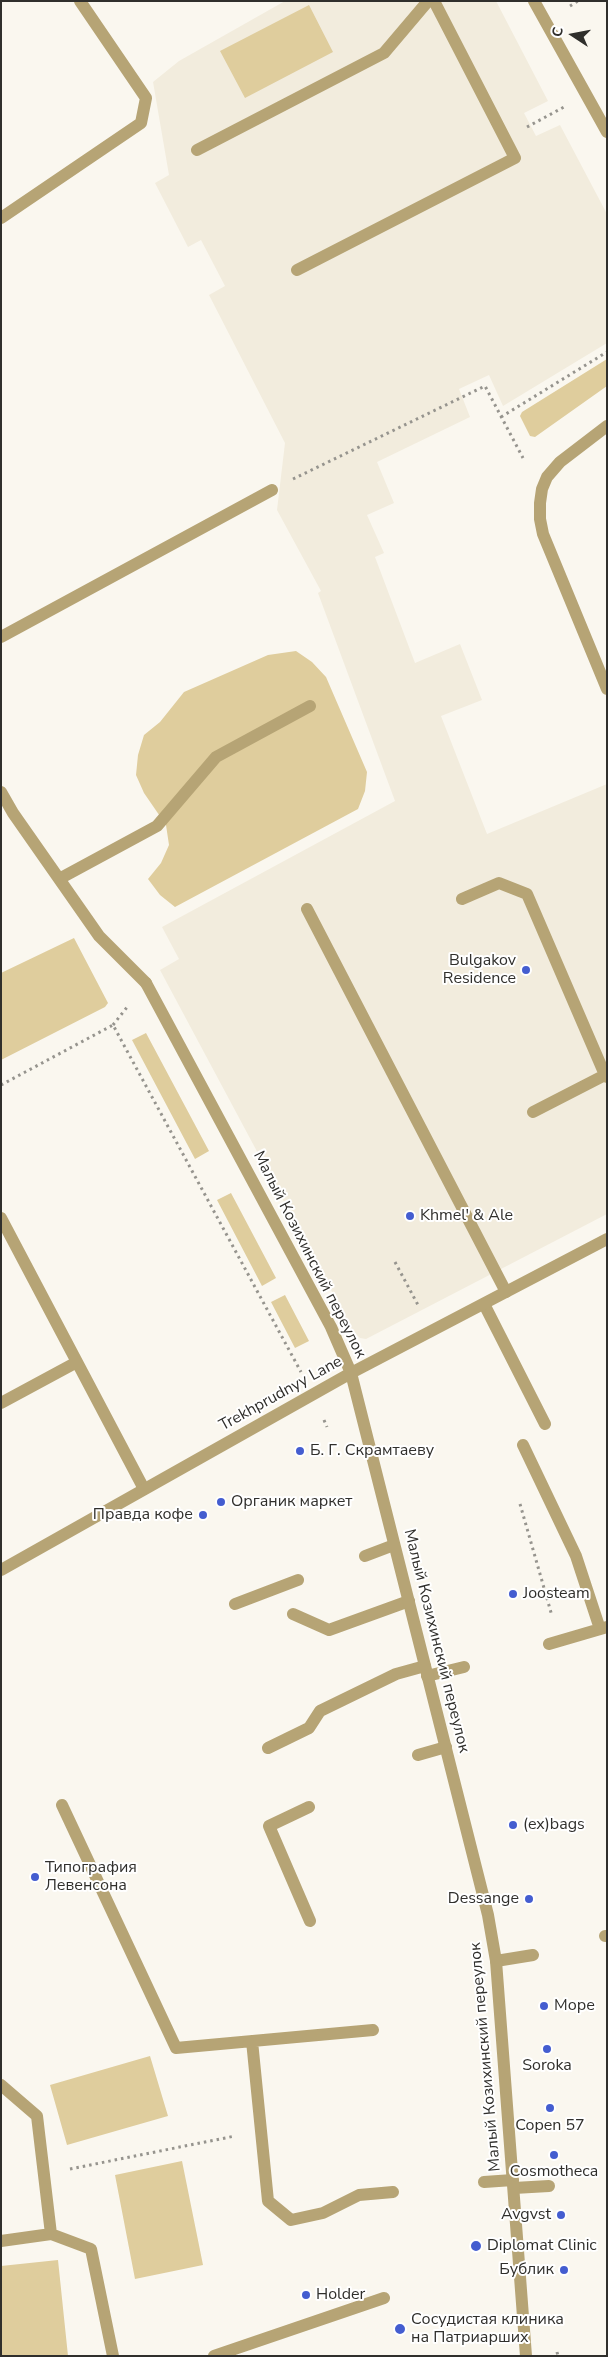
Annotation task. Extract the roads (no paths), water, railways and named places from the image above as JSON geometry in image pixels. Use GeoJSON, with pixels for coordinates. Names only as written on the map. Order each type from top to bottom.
{"type":"FeatureCollection","features":[{"type":"Feature","properties":{"kind":"street"},"geometry":{"type":"LineString","coordinates":[[1,218],[141,123],[146,98],[80,1]]}},
{"type":"Feature","properties":{"kind":"street"},"geometry":{"type":"LineString","coordinates":[[197,150],[384,53],[428,1]]}},
{"type":"Feature","properties":{"kind":"street"},"geometry":{"type":"LineString","coordinates":[[297,270],[515,158],[434,1]]}},
{"type":"Feature","properties":{"kind":"street"},"geometry":{"type":"LineString","coordinates":[[534,1],[607,132]]}},
{"type":"Feature","properties":{"kind":"street"},"geometry":{"type":"LineString","coordinates":[[607,426],[560,462],[547,477],[542,489],[540,519],[543,534],[607,689]]}},
{"type":"Feature","properties":{"kind":"street"},"geometry":{"type":"LineString","coordinates":[[1,636],[272,490]]}},
{"type":"Feature","properties":{"kind":"street"},"geometry":{"type":"LineString","coordinates":[[60,879],[157,826],[216,757],[310,706]]}},
{"type":"Feature","properties":{"kind":"street","name":"Малый Козихинский переулок"},"geometry":{"type":"LineString","coordinates":[[1,792],[13,813],[99,936],[146,983],[331,1327],[351,1373],[488,1915],[496,1961],[526,2356]]}},
{"type":"Feature","properties":{"kind":"street"},"geometry":{"type":"LineString","coordinates":[[462,899],[499,883],[527,894],[606,1076],[533,1112]]}},
{"type":"Feature","properties":{"kind":"street"},"geometry":{"type":"LineString","coordinates":[[307,909],[506,1292]]}},
{"type":"Feature","properties":{"kind":"street"},"geometry":{"type":"LineString","coordinates":[[1,1218],[144,1489]]}},
{"type":"Feature","properties":{"kind":"street","name":"Trekhprudnyy Lane"},"geometry":{"type":"LineString","coordinates":[[1,1570],[351,1373],[607,1240]]}},
{"type":"Feature","properties":{"kind":"street"},"geometry":{"type":"LineString","coordinates":[[484,1304],[545,1424]]}},
{"type":"Feature","properties":{"kind":"street"},"geometry":{"type":"LineString","coordinates":[[1,1403],[77,1362]]}},
{"type":"Feature","properties":{"kind":"street"},"geometry":{"type":"LineString","coordinates":[[523,1446],[576,1556],[603,1628],[554,1642]]}},
{"type":"Feature","properties":{"kind":"street"},"geometry":{"type":"LineString","coordinates":[[365,1556],[394,1545]]}},
{"type":"Feature","properties":{"kind":"street"},"geometry":{"type":"LineString","coordinates":[[234,1604],[298,1580]]}},
{"type":"Feature","properties":{"kind":"street"},"geometry":{"type":"LineString","coordinates":[[293,1614],[329,1630],[409,1601]]}},
{"type":"Feature","properties":{"kind":"street"},"geometry":{"type":"LineString","coordinates":[[268,1748],[309,1728],[320,1711],[396,1674],[464,1667]]}},
{"type":"Feature","properties":{"kind":"street"},"geometry":{"type":"LineString","coordinates":[[418,1755],[446,1747]]}},
{"type":"Feature","properties":{"kind":"street"},"geometry":{"type":"LineString","coordinates":[[62,1805],[176,2048],[373,2030]]}},
{"type":"Feature","properties":{"kind":"street"},"geometry":{"type":"LineString","coordinates":[[309,1807],[269,1826],[310,1920]]}},
{"type":"Feature","properties":{"kind":"street"},"geometry":{"type":"LineString","coordinates":[[496,1961],[533,1955]]}},
{"type":"Feature","properties":{"kind":"street"},"geometry":{"type":"LineString","coordinates":[[252,2041],[268,2201],[291,2220],[324,2214],[358,2195],[393,2192]]}},
{"type":"Feature","properties":{"kind":"street"},"geometry":{"type":"LineString","coordinates":[[1,2085],[37,2116],[51,2234]]}},
{"type":"Feature","properties":{"kind":"street"},"geometry":{"type":"LineString","coordinates":[[484,2182],[549,2186]]}},
{"type":"Feature","properties":{"kind":"street"},"geometry":{"type":"LineString","coordinates":[[1,2241],[51,2234],[91,2249],[113,2356]]}},
{"type":"Feature","properties":{"kind":"street"},"geometry":{"type":"LineString","coordinates":[[214,2356],[384,2298]]}},
{"type":"Feature","properties":{"kind":"place","name":"Bulgakov Residence"},"geometry":{"type":"Point","coordinates":[526,970]}},
{"type":"Feature","properties":{"kind":"place","name":"Khmel' & Ale"},"geometry":{"type":"Point","coordinates":[410,1216]}},
{"type":"Feature","properties":{"kind":"place","name":"Б. Г. Скрамтаеву"},"geometry":{"type":"Point","coordinates":[300,1451]}},
{"type":"Feature","properties":{"kind":"place","name":"Органик маркет"},"geometry":{"type":"Point","coordinates":[221,1502]}},
{"type":"Feature","properties":{"kind":"place","name":"Правда кофе"},"geometry":{"type":"Point","coordinates":[203,1515]}},
{"type":"Feature","properties":{"kind":"place","name":"Joosteam"},"geometry":{"type":"Point","coordinates":[513,1594]}},
{"type":"Feature","properties":{"kind":"place","name":"(ex)bags"},"geometry":{"type":"Point","coordinates":[513,1825]}},
{"type":"Feature","properties":{"kind":"place","name":"Типография Левенсона"},"geometry":{"type":"Point","coordinates":[35,1877]}},
{"type":"Feature","properties":{"kind":"place","name":"Dessange"},"geometry":{"type":"Point","coordinates":[529,1899]}},
{"type":"Feature","properties":{"kind":"place","name":"Море"},"geometry":{"type":"Point","coordinates":[544,2006]}},
{"type":"Feature","properties":{"kind":"place","name":"Soroka"},"geometry":{"type":"Point","coordinates":[547,2049]}},
{"type":"Feature","properties":{"kind":"place","name":"Copen 57"},"geometry":{"type":"Point","coordinates":[550,2108]}},
{"type":"Feature","properties":{"kind":"place","name":"Cosmotheca"},"geometry":{"type":"Point","coordinates":[554,2155]}},
{"type":"Feature","properties":{"kind":"place","name":"Avgvst"},"geometry":{"type":"Point","coordinates":[561,2215]}},
{"type":"Feature","properties":{"kind":"place","name":"Diplomat Clinic"},"geometry":{"type":"Point","coordinates":[476,2246]}},
{"type":"Feature","properties":{"kind":"place","name":"Бублик"},"geometry":{"type":"Point","coordinates":[564,2270]}},
{"type":"Feature","properties":{"kind":"place","name":"Holder"},"geometry":{"type":"Point","coordinates":[306,2295]}},
{"type":"Feature","properties":{"kind":"place","name":"Сосудистая клиника на Патриарших"},"geometry":{"type":"Point","coordinates":[400,2329]}}]}
